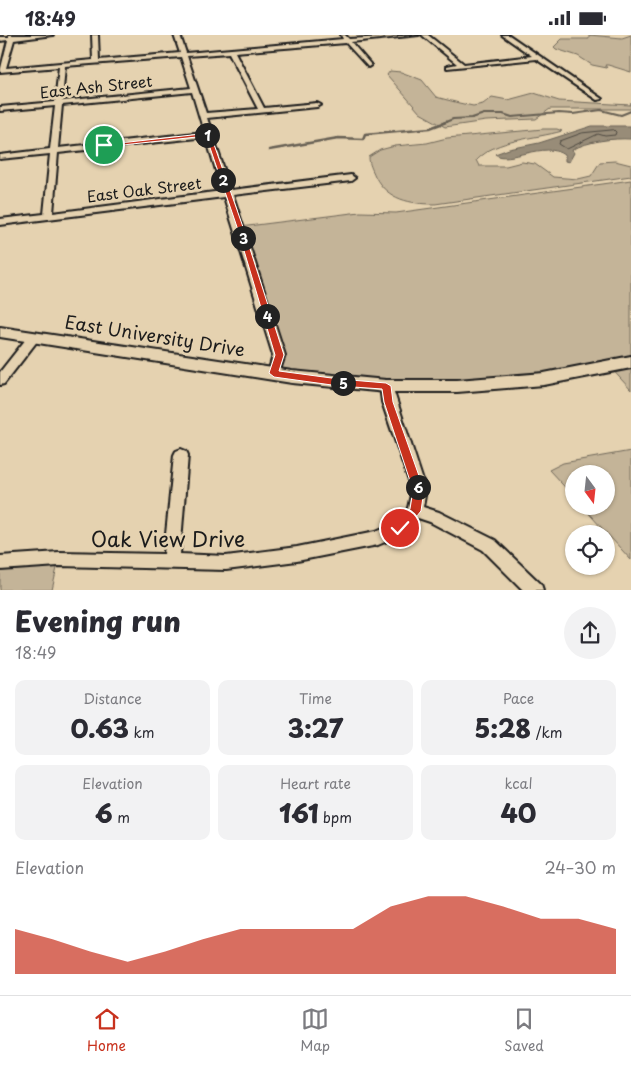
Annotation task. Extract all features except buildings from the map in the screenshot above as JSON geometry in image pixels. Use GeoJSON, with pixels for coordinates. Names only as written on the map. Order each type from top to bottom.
{"type":"FeatureCollection","features":[{"type":"Feature","properties":{"kind":"main road","name":"East University Drive"},"geometry":{"type":"LineString","coordinates":[[0,332],[339,383],[386,386],[457,386],[544,379],[631,362]]}},
{"type":"Feature","properties":{"kind":"street"},"geometry":{"type":"LineString","coordinates":[[0,39],[50,35]]}},
{"type":"Feature","properties":{"kind":"street"},"geometry":{"type":"LineString","coordinates":[[95,35],[96,62]]}},
{"type":"Feature","properties":{"kind":"street"},"geometry":{"type":"LineString","coordinates":[[177,35],[240,227],[279,355],[274,373]]}},
{"type":"Feature","properties":{"kind":"street"},"geometry":{"type":"LineString","coordinates":[[11,37],[1,70],[231,51],[344,38],[416,35]]}},
{"type":"Feature","properties":{"kind":"street"},"geometry":{"type":"LineString","coordinates":[[425,35],[461,64]]}},
{"type":"Feature","properties":{"kind":"street"},"geometry":{"type":"LineString","coordinates":[[505,35],[599,99]]}},
{"type":"Feature","properties":{"kind":"street"},"geometry":{"type":"LineString","coordinates":[[344,38],[368,65]]}},
{"type":"Feature","properties":{"kind":"street"},"geometry":{"type":"LineString","coordinates":[[231,51],[262,110]]}},
{"type":"Feature","properties":{"kind":"street"},"geometry":{"type":"LineString","coordinates":[[450,67],[461,64],[539,57]]}},
{"type":"Feature","properties":{"kind":"street"},"geometry":{"type":"LineString","coordinates":[[48,215],[52,151],[62,65]]}},
{"type":"Feature","properties":{"kind":"street","name":"East Ash Street"},"geometry":{"type":"LineString","coordinates":[[0,109],[195,90]]}},
{"type":"Feature","properties":{"kind":"street"},"geometry":{"type":"LineString","coordinates":[[202,116],[317,105]]}},
{"type":"Feature","properties":{"kind":"street"},"geometry":{"type":"LineString","coordinates":[[0,157],[208,134]]}},
{"type":"Feature","properties":{"kind":"street","name":"East Oak Street"},"geometry":{"type":"LineString","coordinates":[[0,222],[227,192],[351,178]]}},
{"type":"Feature","properties":{"kind":"street"},"geometry":{"type":"LineString","coordinates":[[0,381],[34,337]]}},
{"type":"Feature","properties":{"kind":"street"},"geometry":{"type":"LineString","coordinates":[[386,386],[389,402],[419,490],[415,511],[442,521],[489,545],[536,590]]}},
{"type":"Feature","properties":{"kind":"street"},"geometry":{"type":"LineString","coordinates":[[172,562],[181,455]]}},
{"type":"Feature","properties":{"kind":"street","name":"Oak View Drive"},"geometry":{"type":"LineString","coordinates":[[0,563],[59,559],[226,563],[250,561],[298,554],[378,538],[400,528],[415,511]]}},
{"type":"Feature","properties":{"kind":"shaded area"},"geometry":{"type":"Polygon","coordinates":[[[589,35],[622,38],[631,35],[631,72],[608,65],[605,65],[607,68],[592,65],[578,56],[554,47],[562,39],[589,39],[589,35]]]}},
{"type":"Feature","properties":{"kind":"shaded area"},"geometry":{"type":"Polygon","coordinates":[[[390,71],[401,72],[422,80],[436,97],[473,106],[483,104],[492,97],[508,100],[534,93],[559,101],[630,105],[631,103],[631,109],[550,109],[536,119],[486,121],[445,127],[420,113],[387,75],[390,71]]]}},
{"type":"Feature","properties":{"kind":"shaded area"},"geometry":{"type":"Polygon","coordinates":[[[543,129],[562,131],[494,148],[476,160],[479,166],[506,166],[522,162],[535,164],[553,177],[578,179],[591,176],[600,162],[615,161],[631,165],[631,176],[426,204],[401,199],[386,191],[375,176],[369,157],[380,150],[395,146],[427,143],[447,138],[543,129]]]}},
{"type":"Feature","properties":{"kind":"shaded area"},"geometry":{"type":"Polygon","coordinates":[[[631,180],[631,390],[609,366],[480,385],[292,377],[277,367],[240,227],[360,212],[396,213],[631,180]]]}},
{"type":"Feature","properties":{"kind":"shaded area"},"geometry":{"type":"Polygon","coordinates":[[[631,451],[631,560],[615,542],[615,525],[599,525],[590,515],[615,515],[615,465],[565,465],[565,487],[549,470],[563,463],[631,451]]]}},
{"type":"Feature","properties":{"kind":"shaded area"},"geometry":{"type":"Polygon","coordinates":[[[59,559],[52,590],[0,590],[0,564],[59,559]]]}},
{"type":"Feature","properties":{"kind":"water"},"geometry":{"type":"Polygon","coordinates":[[[592,126],[631,126],[631,139],[616,139],[585,144],[572,150],[574,153],[569,162],[565,161],[565,155],[557,151],[537,151],[509,157],[501,157],[495,154],[539,143],[592,126]]]}},
{"type":"Feature","properties":{"kind":"waterway"},"geometry":{"type":"LineString","coordinates":[[443,123],[453,119],[472,118],[484,114],[503,114],[512,117],[559,113],[573,114],[601,110],[621,115],[631,111]]}},
{"type":"Feature","properties":{"kind":"waterway"},"geometry":{"type":"LineString","coordinates":[[269,150],[338,138],[363,139],[365,134],[430,128],[446,122]]}},
{"type":"Feature","properties":{"kind":"route"},"geometry":{"type":"LineString","coordinates":[[104,145],[208,134],[240,227],[279,355],[279,361],[274,373],[339,383],[386,386],[389,402],[419,490],[415,511],[411,518],[400,528]]}}]}
